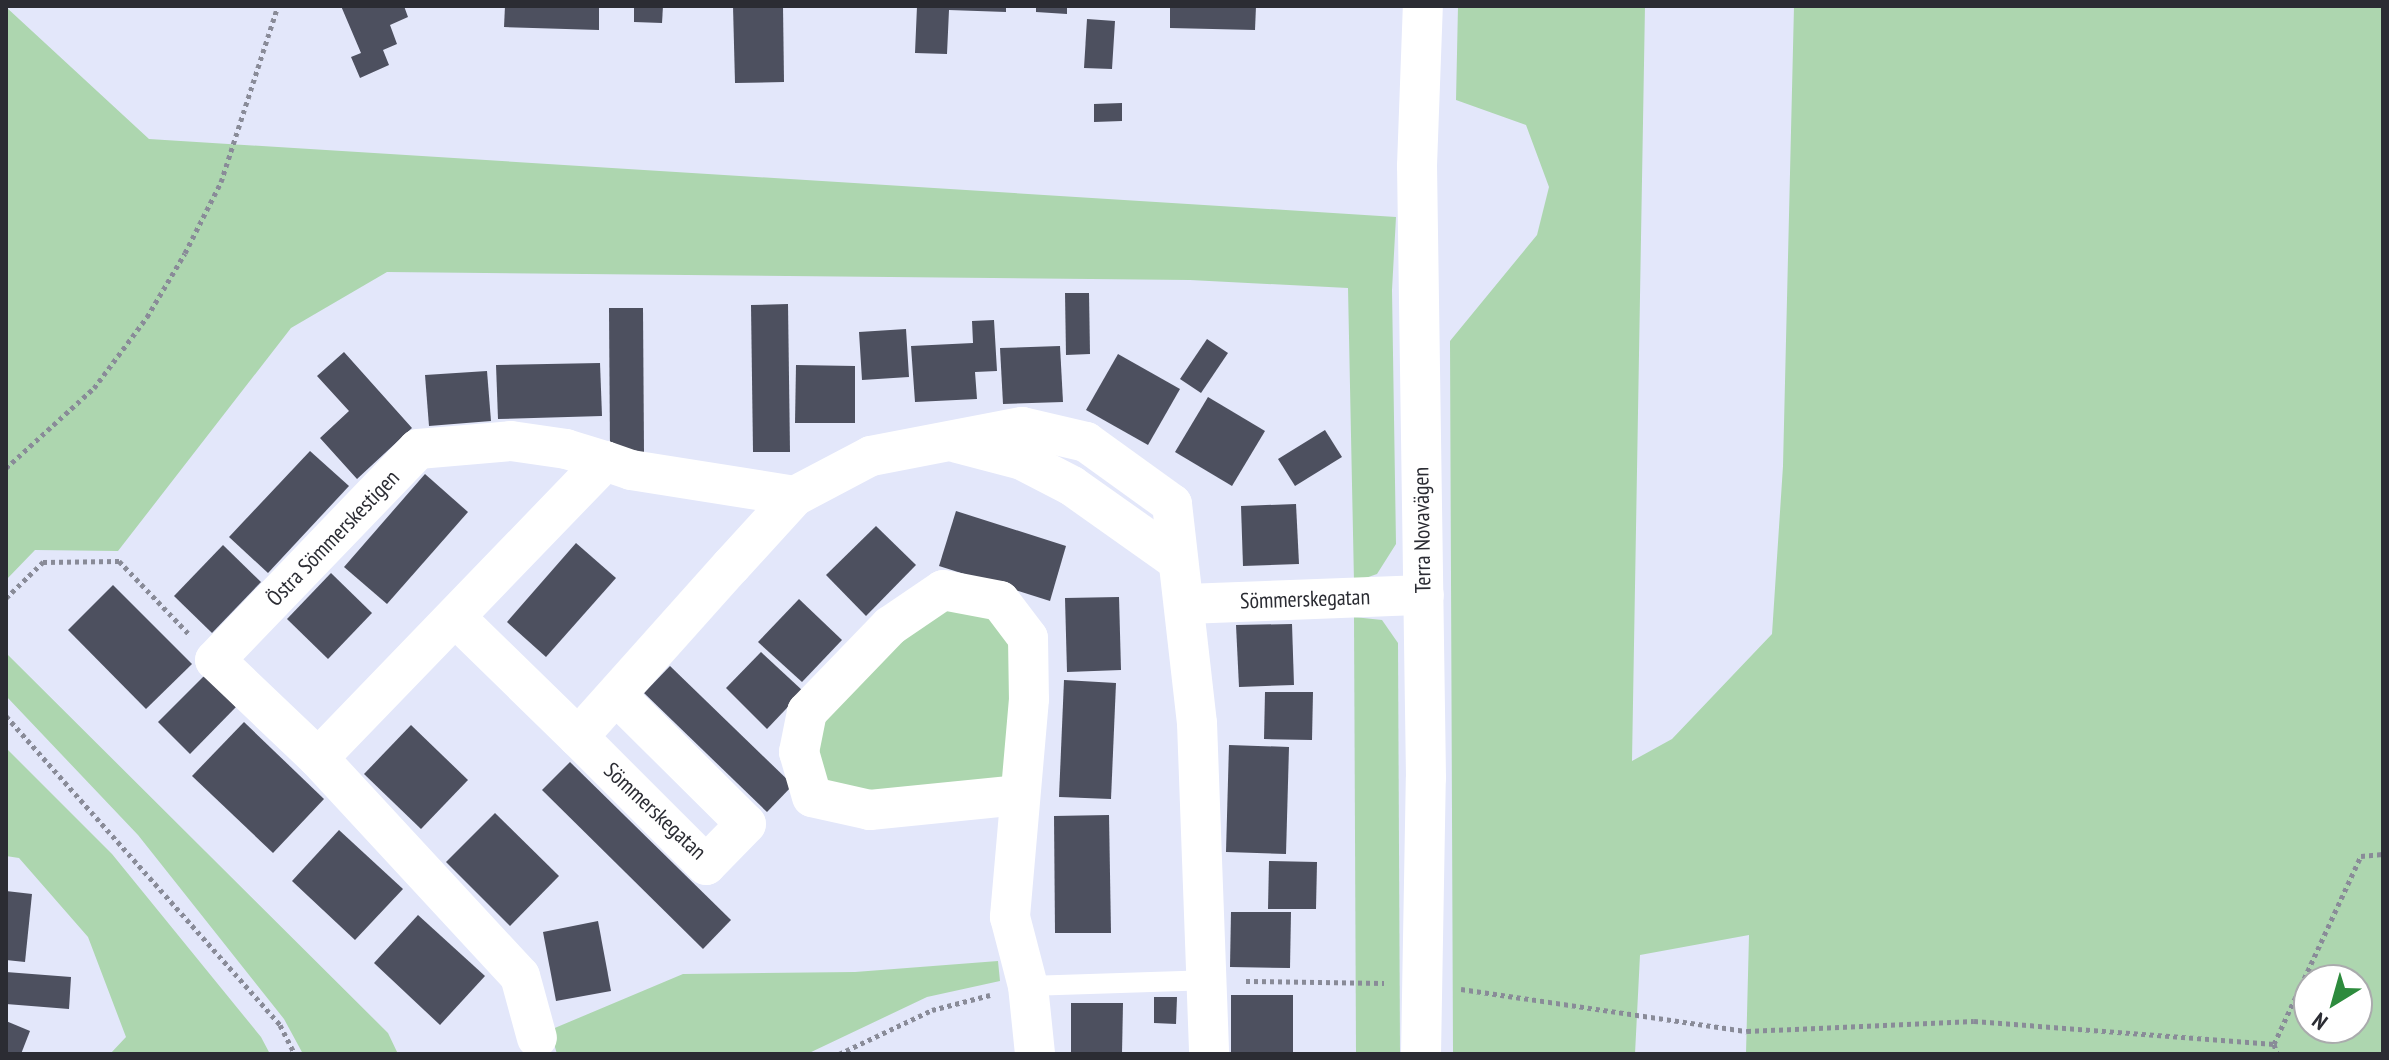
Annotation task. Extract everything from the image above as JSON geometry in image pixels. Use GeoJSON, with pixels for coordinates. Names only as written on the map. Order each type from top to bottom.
{"type":"FeatureCollection","features":[{"type":"Feature","properties":{"kind":"street","name":"Terra Novavägen"},"geometry":{"type":"LineString","coordinates":[[1421,1054],[1424,595],[1417,322],[1423,6]]}},
{"type":"Feature","properties":{"kind":"street"},"geometry":{"type":"LineString","coordinates":[[455,617],[578,737],[618,697],[795,496],[871,456],[942,439],[1022,427],[1086,442],[1172,504],[1186,604],[1197,723],[1209,1054]]}},
{"type":"Feature","properties":{"kind":"street"},"geometry":{"type":"LineString","coordinates":[[942,439],[1022,460],[1072,486],[1178,561]]}},
{"type":"Feature","properties":{"kind":"street","name":"Östra Sömmerskestigen"},"geometry":{"type":"LineString","coordinates":[[215,660],[418,449],[511,441],[566,449],[631,470],[795,496]]}},
{"type":"Feature","properties":{"kind":"street"},"geometry":{"type":"LineString","coordinates":[[318,758],[605,461]]}},
{"type":"Feature","properties":{"kind":"street"},"geometry":{"type":"LineString","coordinates":[[1020,795],[870,810],[812,797],[799,752],[807,712],[890,626],[943,590],[1000,601],[1028,638],[1029,699],[1010,917],[1028,986],[1035,1054]]}},
{"type":"Feature","properties":{"kind":"street","name":"Sömmerskegatan"},"geometry":{"type":"LineString","coordinates":[[1186,604],[1424,595]]}},
{"type":"Feature","properties":{"kind":"street"},"geometry":{"type":"LineString","coordinates":[[215,660],[318,758],[520,976],[537,1038]]}},
{"type":"Feature","properties":{"kind":"street","name":"Sömmerskegatan"},"geometry":{"type":"LineString","coordinates":[[578,737],[706,865],[746,824],[618,697]]}},
{"type":"Feature","properties":{"kind":"lane"},"geometry":{"type":"LineString","coordinates":[[1028,986],[1205,980]]}},
{"type":"Feature","properties":{"kind":"path"},"geometry":{"type":"LineString","coordinates":[[6,468],[94,388],[147,317],[185,253],[221,182],[278,6]]}},
{"type":"Feature","properties":{"kind":"path"},"geometry":{"type":"LineString","coordinates":[[6,598],[43,562],[119,561],[215,660]]}},
{"type":"Feature","properties":{"kind":"path"},"geometry":{"type":"LineString","coordinates":[[6,716],[280,1025],[295,1054]]}},
{"type":"Feature","properties":{"kind":"path"},"geometry":{"type":"LineString","coordinates":[[2277,1054],[2274,1044],[2361,856],[2383,854]]}},
{"type":"Feature","properties":{"kind":"path"},"geometry":{"type":"LineString","coordinates":[[1205,980],[1422,983],[1747,1031],[1974,1021],[2274,1044]]}},
{"type":"Feature","properties":{"kind":"path"},"geometry":{"type":"LineString","coordinates":[[839,1054],[932,1010],[1028,986]]}},
{"type":"Feature","properties":{"kind":"green space"},"geometry":{"type":"Polygon","coordinates":[[[1458,6],[1645,6],[1632,761],[1672,739],[1772,634],[1783,466],[1794,6],[2383,6],[2383,1054],[1746,1054],[1749,935],[1640,955],[1635,1054],[1453,1054],[1450,341],[1537,235],[1549,187],[1526,125],[1456,100],[1458,6]]]}},
{"type":"Feature","properties":{"kind":"green space"},"geometry":{"type":"Polygon","coordinates":[[[6,7],[149,139],[1396,217],[1392,290],[1396,544],[1377,574],[1354,582],[1348,288],[1190,280],[387,272],[291,328],[118,551],[35,550],[6,580],[6,7]]]}},
{"type":"Feature","properties":{"kind":"green space"},"geometry":{"type":"Polygon","coordinates":[[[944,602],[995,612],[1020,642],[1011,789],[821,791],[817,718],[944,602]]]}},
{"type":"Feature","properties":{"kind":"green space"},"geometry":{"type":"Polygon","coordinates":[[[1354,617],[1382,620],[1398,643],[1400,1054],[1356,1054],[1354,617]]]}},
{"type":"Feature","properties":{"kind":"green space"},"geometry":{"type":"Polygon","coordinates":[[[6,653],[388,1033],[398,1054],[303,1054],[284,1019],[138,835],[6,696],[6,653]]]}},
{"type":"Feature","properties":{"kind":"green space"},"geometry":{"type":"Polygon","coordinates":[[[6,748],[112,854],[261,1037],[270,1054],[110,1054],[126,1037],[88,937],[19,858],[6,856],[6,748]]]}},
{"type":"Feature","properties":{"kind":"green space"},"geometry":{"type":"Polygon","coordinates":[[[998,961],[1000,981],[927,997],[807,1054],[557,1054],[550,1030],[683,974],[855,972],[998,961]]]}},
{"type":"Feature","properties":{"kind":"building"},"geometry":{"type":"Polygon","coordinates":[[[341,6],[404,6],[408,17],[390,25],[397,44],[383,50],[389,65],[360,78],[351,57],[361,53],[341,6]]]}},
{"type":"Feature","properties":{"kind":"building"},"geometry":{"type":"Polygon","coordinates":[[[505,6],[599,6],[599,30],[504,27],[505,6]]]}},
{"type":"Feature","properties":{"kind":"building"},"geometry":{"type":"Polygon","coordinates":[[[634,6],[663,6],[662,23],[634,22],[634,6]]]}},
{"type":"Feature","properties":{"kind":"building"},"geometry":{"type":"Polygon","coordinates":[[[733,6],[783,6],[784,82],[735,83],[733,6]]]}},
{"type":"Feature","properties":{"kind":"building"},"geometry":{"type":"Polygon","coordinates":[[[917,6],[1006,6],[1006,12],[949,10],[947,54],[915,53],[917,6]]]}},
{"type":"Feature","properties":{"kind":"building"},"geometry":{"type":"Polygon","coordinates":[[[1036,6],[1067,6],[1067,14],[1036,12],[1036,6]]]}},
{"type":"Feature","properties":{"kind":"building"},"geometry":{"type":"Polygon","coordinates":[[[1170,6],[1256,6],[1255,30],[1170,28],[1170,6]]]}},
{"type":"Feature","properties":{"kind":"building"},"geometry":{"type":"Polygon","coordinates":[[[1087,19],[1115,21],[1112,69],[1084,68],[1087,19]]]}},
{"type":"Feature","properties":{"kind":"building"},"geometry":{"type":"Polygon","coordinates":[[[1122,103],[1122,121],[1094,122],[1094,104],[1122,103]]]}},
{"type":"Feature","properties":{"kind":"building"},"geometry":{"type":"Polygon","coordinates":[[[1065,293],[1089,293],[1090,354],[1066,355],[1065,293]]]}},
{"type":"Feature","properties":{"kind":"building"},"geometry":{"type":"Polygon","coordinates":[[[788,304],[790,452],[753,452],[751,305],[788,304]]]}},
{"type":"Feature","properties":{"kind":"building"},"geometry":{"type":"Polygon","coordinates":[[[609,308],[643,308],[644,453],[610,453],[609,308]]]}},
{"type":"Feature","properties":{"kind":"building"},"geometry":{"type":"Polygon","coordinates":[[[994,320],[997,371],[975,372],[977,399],[915,402],[911,346],[973,343],[972,321],[994,320]]]}},
{"type":"Feature","properties":{"kind":"building"},"geometry":{"type":"Polygon","coordinates":[[[906,329],[909,377],[862,380],[859,332],[906,329]]]}},
{"type":"Feature","properties":{"kind":"building"},"geometry":{"type":"Polygon","coordinates":[[[1207,339],[1228,353],[1201,393],[1180,379],[1207,339]]]}},
{"type":"Feature","properties":{"kind":"building"},"geometry":{"type":"Polygon","coordinates":[[[1060,346],[1063,402],[1003,404],[1000,348],[1060,346]]]}},
{"type":"Feature","properties":{"kind":"building"},"geometry":{"type":"Polygon","coordinates":[[[344,352],[412,428],[357,479],[320,438],[349,411],[317,376],[344,352]]]}},
{"type":"Feature","properties":{"kind":"building"},"geometry":{"type":"Polygon","coordinates":[[[1118,354],[1180,389],[1148,445],[1086,410],[1118,354]]]}},
{"type":"Feature","properties":{"kind":"building"},"geometry":{"type":"Polygon","coordinates":[[[600,363],[602,416],[498,419],[496,365],[600,363]]]}},
{"type":"Feature","properties":{"kind":"building"},"geometry":{"type":"Polygon","coordinates":[[[796,365],[855,366],[855,423],[795,423],[796,365]]]}},
{"type":"Feature","properties":{"kind":"building"},"geometry":{"type":"Polygon","coordinates":[[[487,371],[491,421],[429,426],[425,375],[487,371]]]}},
{"type":"Feature","properties":{"kind":"building"},"geometry":{"type":"Polygon","coordinates":[[[1208,397],[1265,431],[1232,486],[1175,452],[1208,397]]]}},
{"type":"Feature","properties":{"kind":"building"},"geometry":{"type":"Polygon","coordinates":[[[1325,430],[1342,457],[1295,486],[1278,459],[1325,430]]]}},
{"type":"Feature","properties":{"kind":"building"},"geometry":{"type":"Polygon","coordinates":[[[310,451],[349,486],[268,573],[229,537],[310,451]]]}},
{"type":"Feature","properties":{"kind":"building"},"geometry":{"type":"Polygon","coordinates":[[[425,474],[468,512],[387,604],[344,567],[425,474]]]}},
{"type":"Feature","properties":{"kind":"building"},"geometry":{"type":"Polygon","coordinates":[[[1296,504],[1299,564],[1243,566],[1241,506],[1296,504]]]}},
{"type":"Feature","properties":{"kind":"building"},"geometry":{"type":"Polygon","coordinates":[[[956,511],[1066,546],[1050,601],[939,566],[956,511]]]}},
{"type":"Feature","properties":{"kind":"building"},"geometry":{"type":"Polygon","coordinates":[[[876,526],[916,565],[866,616],[826,575],[876,526]]]}},
{"type":"Feature","properties":{"kind":"building"},"geometry":{"type":"Polygon","coordinates":[[[576,543],[616,578],[546,657],[507,622],[576,543]]]}},
{"type":"Feature","properties":{"kind":"building"},"geometry":{"type":"Polygon","coordinates":[[[223,545],[261,582],[212,633],[174,596],[223,545]]]}},
{"type":"Feature","properties":{"kind":"building"},"geometry":{"type":"Polygon","coordinates":[[[331,573],[372,613],[328,659],[287,619],[331,573]]]}},
{"type":"Feature","properties":{"kind":"building"},"geometry":{"type":"Polygon","coordinates":[[[113,585],[192,664],[146,709],[68,630],[113,585]]]}},
{"type":"Feature","properties":{"kind":"building"},"geometry":{"type":"Polygon","coordinates":[[[1119,597],[1121,670],[1067,672],[1065,598],[1119,597]]]}},
{"type":"Feature","properties":{"kind":"building"},"geometry":{"type":"Polygon","coordinates":[[[799,599],[842,640],[802,682],[758,642],[799,599]]]}},
{"type":"Feature","properties":{"kind":"building"},"geometry":{"type":"Polygon","coordinates":[[[1292,624],[1294,685],[1239,687],[1236,625],[1292,624]]]}},
{"type":"Feature","properties":{"kind":"building"},"geometry":{"type":"Polygon","coordinates":[[[761,652],[803,691],[767,729],[726,688],[761,652]]]}},
{"type":"Feature","properties":{"kind":"building"},"geometry":{"type":"Polygon","coordinates":[[[670,666],[793,785],[767,812],[644,693],[670,666]]]}},
{"type":"Feature","properties":{"kind":"building"},"geometry":{"type":"Polygon","coordinates":[[[205,675],[236,707],[190,754],[158,722],[205,675]]]}},
{"type":"Feature","properties":{"kind":"building"},"geometry":{"type":"Polygon","coordinates":[[[1064,680],[1116,683],[1111,799],[1059,797],[1064,680]]]}},
{"type":"Feature","properties":{"kind":"building"},"geometry":{"type":"Polygon","coordinates":[[[1265,692],[1313,692],[1312,740],[1264,739],[1265,692]]]}},
{"type":"Feature","properties":{"kind":"building"},"geometry":{"type":"Polygon","coordinates":[[[244,722],[324,799],[273,853],[192,776],[244,722]]]}},
{"type":"Feature","properties":{"kind":"building"},"geometry":{"type":"Polygon","coordinates":[[[411,725],[468,780],[421,829],[364,774],[411,725]]]}},
{"type":"Feature","properties":{"kind":"building"},"geometry":{"type":"Polygon","coordinates":[[[1229,745],[1289,747],[1286,854],[1226,852],[1229,745]]]}},
{"type":"Feature","properties":{"kind":"building"},"geometry":{"type":"Polygon","coordinates":[[[570,762],[731,920],[703,949],[542,790],[570,762]]]}},
{"type":"Feature","properties":{"kind":"building"},"geometry":{"type":"Polygon","coordinates":[[[495,813],[559,876],[510,926],[446,862],[495,813]]]}},
{"type":"Feature","properties":{"kind":"building"},"geometry":{"type":"Polygon","coordinates":[[[1109,815],[1111,933],[1055,933],[1054,816],[1109,815]]]}},
{"type":"Feature","properties":{"kind":"building"},"geometry":{"type":"Polygon","coordinates":[[[339,830],[403,889],[355,940],[292,881],[339,830]]]}},
{"type":"Feature","properties":{"kind":"building"},"geometry":{"type":"Polygon","coordinates":[[[1269,861],[1317,862],[1316,909],[1268,909],[1269,861]]]}},
{"type":"Feature","properties":{"kind":"building"},"geometry":{"type":"Polygon","coordinates":[[[6,891],[32,894],[25,962],[6,960],[6,891]]]}},
{"type":"Feature","properties":{"kind":"building"},"geometry":{"type":"Polygon","coordinates":[[[1231,912],[1291,912],[1290,968],[1230,967],[1231,912]]]}},
{"type":"Feature","properties":{"kind":"building"},"geometry":{"type":"Polygon","coordinates":[[[418,915],[485,976],[440,1025],[374,963],[418,915]]]}},
{"type":"Feature","properties":{"kind":"building"},"geometry":{"type":"Polygon","coordinates":[[[598,921],[611,991],[556,1001],[543,932],[598,921]]]}},
{"type":"Feature","properties":{"kind":"building"},"geometry":{"type":"Polygon","coordinates":[[[6,972],[71,977],[69,1009],[6,1004],[6,972]]]}},
{"type":"Feature","properties":{"kind":"building"},"geometry":{"type":"Polygon","coordinates":[[[1231,995],[1293,995],[1293,1054],[1231,1054],[1231,995]]]}},
{"type":"Feature","properties":{"kind":"building"},"geometry":{"type":"Polygon","coordinates":[[[1154,997],[1177,997],[1176,1024],[1154,1023],[1154,997]]]}},
{"type":"Feature","properties":{"kind":"building"},"geometry":{"type":"Polygon","coordinates":[[[1071,1003],[1123,1003],[1122,1054],[1071,1054],[1071,1003]]]}},
{"type":"Feature","properties":{"kind":"building"},"geometry":{"type":"Polygon","coordinates":[[[6,1021],[30,1031],[21,1054],[6,1054],[6,1021]]]}}]}
